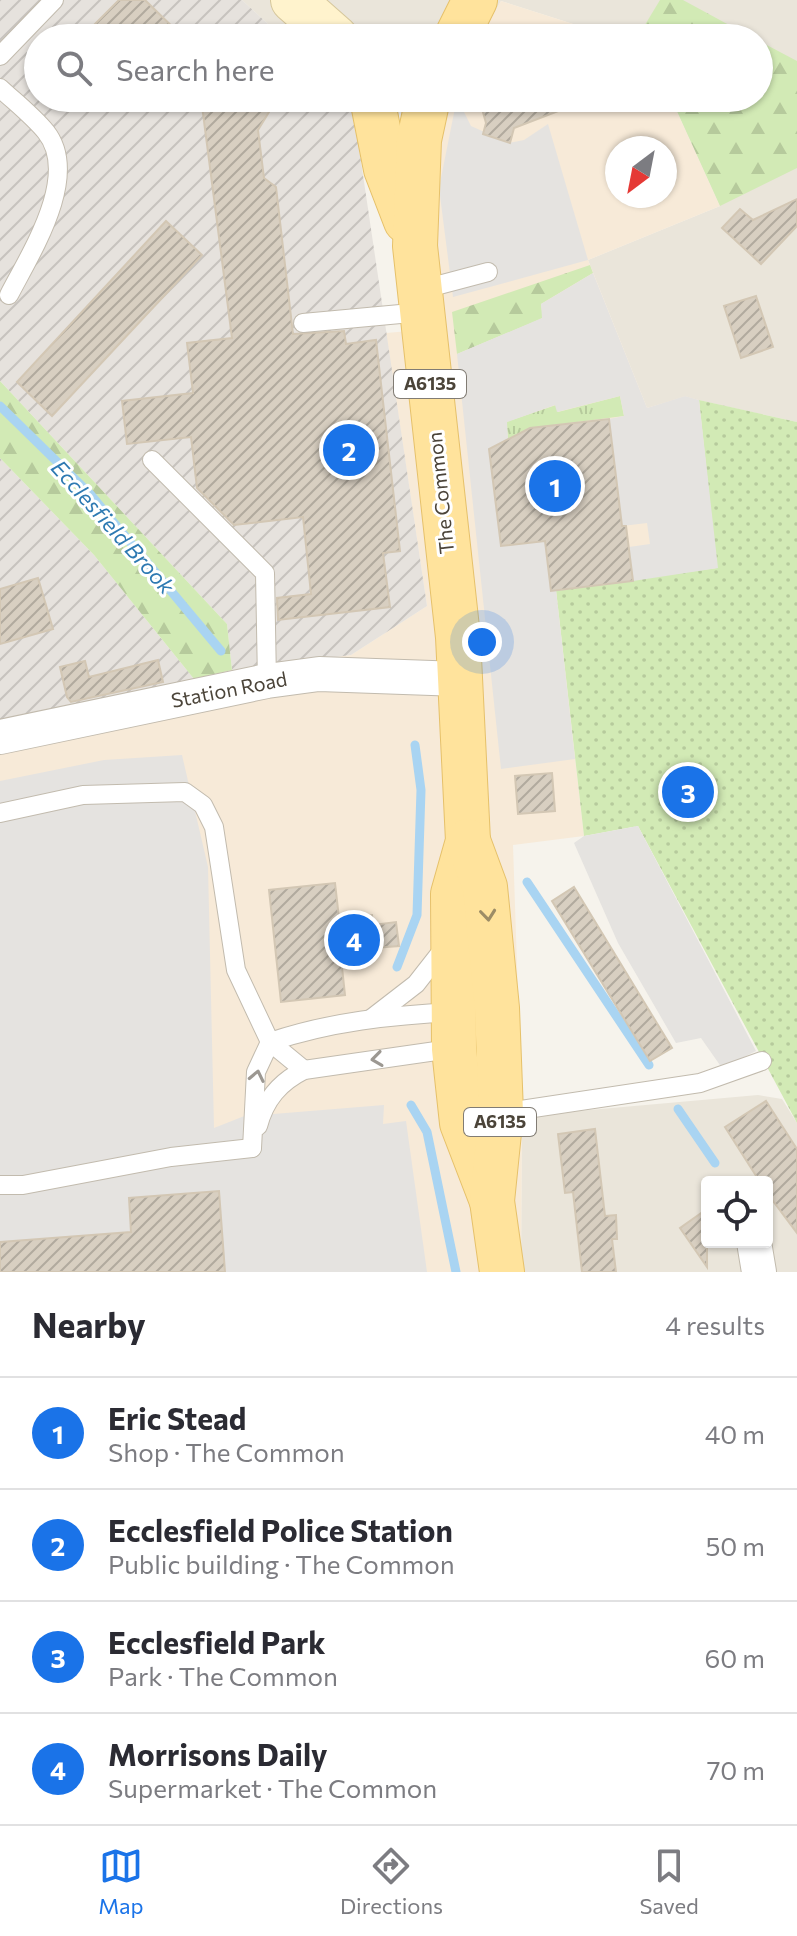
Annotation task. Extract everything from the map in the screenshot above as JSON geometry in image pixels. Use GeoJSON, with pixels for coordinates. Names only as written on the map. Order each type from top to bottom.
{"type":"FeatureCollection","features":[{"type":"Feature","properties":{"kind":"main road"},"geometry":{"type":"LineString","coordinates":[[293,0],[320,24]]}},
{"type":"Feature","properties":{"kind":"main road"},"geometry":{"type":"LineString","coordinates":[[463,24],[475,0]]}},
{"type":"Feature","properties":{"kind":"main road"},"geometry":{"type":"LineString","coordinates":[[375,112],[386,169],[415,246]]}},
{"type":"Feature","properties":{"kind":"main road","name":"The Common"},"geometry":{"type":"LineString","coordinates":[[425,112],[419,140],[415,246],[460,679],[468,841],[485,887],[498,1025],[482,1118]]}},
{"type":"Feature","properties":{"kind":"main road","name":"The Common"},"geometry":{"type":"LineString","coordinates":[[468,841],[453,894],[453,1030],[482,1118],[502,1272]]}},
{"type":"Feature","properties":{"kind":"street","name":"Station Road"},"geometry":{"type":"LineString","coordinates":[[0,737],[267,681],[319,674],[460,679]]}},
{"type":"Feature","properties":{"kind":"street"},"geometry":{"type":"LineString","coordinates":[[755,1248],[759,1272]]}},
{"type":"Feature","properties":{"kind":"lane"},"geometry":{"type":"LineString","coordinates":[[31,24],[54,0]]}},
{"type":"Feature","properties":{"kind":"lane"},"geometry":{"type":"LineString","coordinates":[[0,56],[24,31]]}},
{"type":"Feature","properties":{"kind":"lane"},"geometry":{"type":"LineString","coordinates":[[0,88],[24,111]]}},
{"type":"Feature","properties":{"kind":"lane"},"geometry":{"type":"LineString","coordinates":[[9,295],[51,211],[58,168],[48,134],[25,112]]}},
{"type":"Feature","properties":{"kind":"lane"},"geometry":{"type":"LineString","coordinates":[[303,323],[421,301],[488,272]]}},
{"type":"Feature","properties":{"kind":"lane"},"geometry":{"type":"LineString","coordinates":[[152,460],[265,573],[267,681]]}},
{"type":"Feature","properties":{"kind":"lane"},"geometry":{"type":"LineString","coordinates":[[0,813],[83,795],[185,792],[203,805],[214,827],[236,970],[270,1042],[304,1070]]}},
{"type":"Feature","properties":{"kind":"lane"},"geometry":{"type":"LineString","coordinates":[[370,1020],[416,984],[453,935]]}},
{"type":"Feature","properties":{"kind":"lane"},"geometry":{"type":"LineString","coordinates":[[252,1148],[256,1072],[270,1042],[304,1031],[370,1020],[453,1030],[498,1025]]}},
{"type":"Feature","properties":{"kind":"lane"},"geometry":{"type":"LineString","coordinates":[[252,1148],[260,1115],[284,1080],[304,1070],[453,1030],[498,1025]]}},
{"type":"Feature","properties":{"kind":"lane"},"geometry":{"type":"LineString","coordinates":[[482,1118],[700,1083],[762,1061]]}},
{"type":"Feature","properties":{"kind":"lane"},"geometry":{"type":"LineString","coordinates":[[0,1185],[252,1148]]}},
{"type":"Feature","properties":{"kind":"shaded area"},"geometry":{"type":"Polygon","coordinates":[[[0,0],[242,0],[268,24],[24,24],[24,112],[354,112],[427,606],[351,655],[232,670],[227,624],[0,381],[0,0]]]}},
{"type":"Feature","properties":{"kind":"shaded area"},"geometry":{"type":"Polygon","coordinates":[[[242,0],[797,0],[797,422],[685,397],[647,408],[588,260],[720,206],[677,112],[773,112],[773,24],[573,24],[501,1],[488,24],[268,24],[242,0]]]}},
{"type":"Feature","properties":{"kind":"shaded area"},"geometry":{"type":"Polygon","coordinates":[[[501,1],[573,24],[488,24],[501,1]]]}},
{"type":"Feature","properties":{"kind":"shaded area"},"geometry":{"type":"Polygon","coordinates":[[[446,112],[677,112],[720,206],[588,260],[647,408],[685,396],[699,400],[718,568],[556,591],[584,836],[513,845],[522,1116],[521,1272],[0,1272],[0,725],[232,670],[351,655],[427,606],[386,333],[444,328],[432,211],[438,146],[446,112]]]}},
{"type":"Feature","properties":{"kind":"shaded area"},"geometry":{"type":"Polygon","coordinates":[[[454,112],[464,112],[471,126],[509,143],[524,140],[548,124],[588,260],[453,297],[439,188],[454,112]]]}},
{"type":"Feature","properties":{"kind":"shaded area"},"geometry":{"type":"Polygon","coordinates":[[[593,273],[647,408],[685,396],[699,400],[718,568],[633,581],[629,547],[650,544],[647,523],[622,526],[609,419],[624,416],[620,396],[557,412],[555,405],[507,422],[508,439],[489,449],[501,546],[545,541],[551,590],[556,590],[575,759],[501,769],[457,354],[542,318],[541,304],[593,273]]]}},
{"type":"Feature","properties":{"kind":"shaded area"},"geometry":{"type":"Polygon","coordinates":[[[0,458],[94,555],[194,679],[0,725],[0,458]]]}},
{"type":"Feature","properties":{"kind":"shaded area"},"geometry":{"type":"Polygon","coordinates":[[[182,755],[208,867],[214,1128],[252,1113],[261,1115],[384,1105],[383,1124],[406,1121],[427,1272],[225,1272],[219,1191],[129,1198],[131,1232],[0,1242],[0,781],[104,760],[182,755]]]}},
{"type":"Feature","properties":{"kind":"shaded area"},"geometry":{"type":"Polygon","coordinates":[[[638,826],[756,1051],[722,1068],[701,1038],[676,1043],[618,943],[574,843],[584,836],[638,826]]]}},
{"type":"Feature","properties":{"kind":"shaded area"},"geometry":{"type":"Polygon","coordinates":[[[758,1095],[782,1099],[797,1123],[797,1272],[521,1272],[522,1116],[758,1095]]]}},
{"type":"Feature","properties":{"kind":"green space"},"geometry":{"type":"Polygon","coordinates":[[[660,0],[683,0],[727,24],[645,24],[660,0]]]}},
{"type":"Feature","properties":{"kind":"green space"},"geometry":{"type":"Polygon","coordinates":[[[773,48],[797,61],[797,168],[720,206],[677,112],[773,112],[773,48]]]}},
{"type":"Feature","properties":{"kind":"green space"},"geometry":{"type":"Polygon","coordinates":[[[590,265],[593,273],[541,304],[543,318],[457,354],[452,312],[590,265]]]}},
{"type":"Feature","properties":{"kind":"green space"},"geometry":{"type":"Polygon","coordinates":[[[0,381],[227,624],[232,670],[194,679],[94,555],[0,458],[0,381]]]}},
{"type":"Feature","properties":{"kind":"green space"},"geometry":{"type":"Polygon","coordinates":[[[620,396],[624,416],[530,428],[508,439],[506,422],[556,405],[558,412],[620,396]]]}},
{"type":"Feature","properties":{"kind":"green space"},"geometry":{"type":"Polygon","coordinates":[[[699,400],[797,422],[797,1123],[638,826],[584,836],[556,590],[717,568],[699,400]]]}},
{"type":"Feature","properties":{"kind":"building"},"geometry":{"type":"Polygon","coordinates":[[[119,0],[145,0],[170,24],[95,24],[119,0]]]}},
{"type":"Feature","properties":{"kind":"building"},"geometry":{"type":"Polygon","coordinates":[[[203,112],[269,112],[258,130],[264,178],[276,187],[293,334],[344,331],[346,344],[376,340],[400,551],[383,553],[390,607],[278,620],[277,598],[311,594],[303,517],[234,525],[197,488],[191,437],[127,444],[122,401],[193,393],[187,343],[232,338],[203,112]]]}},
{"type":"Feature","properties":{"kind":"building"},"geometry":{"type":"Polygon","coordinates":[[[483,112],[556,112],[514,128],[510,143],[483,134],[486,123],[483,112]]]}},
{"type":"Feature","properties":{"kind":"building"},"geometry":{"type":"Polygon","coordinates":[[[797,199],[797,226],[761,264],[722,228],[740,209],[753,220],[797,199]]]}},
{"type":"Feature","properties":{"kind":"building"},"geometry":{"type":"Polygon","coordinates":[[[166,221],[202,255],[52,416],[17,382],[166,221]]]}},
{"type":"Feature","properties":{"kind":"building"},"geometry":{"type":"Polygon","coordinates":[[[756,296],[773,347],[741,358],[724,306],[756,296]]]}},
{"type":"Feature","properties":{"kind":"building"},"geometry":{"type":"Polygon","coordinates":[[[609,419],[622,526],[626,526],[633,581],[551,591],[545,541],[501,546],[489,449],[530,428],[609,419]]]}},
{"type":"Feature","properties":{"kind":"building"},"geometry":{"type":"Polygon","coordinates":[[[38,578],[53,629],[0,644],[0,589],[38,578]]]}},
{"type":"Feature","properties":{"kind":"building"},"geometry":{"type":"Polygon","coordinates":[[[158,660],[163,682],[71,702],[60,667],[85,661],[89,677],[158,660]]]}},
{"type":"Feature","properties":{"kind":"building"},"geometry":{"type":"Polygon","coordinates":[[[552,773],[555,811],[518,814],[515,776],[552,773]]]}},
{"type":"Feature","properties":{"kind":"building"},"geometry":{"type":"Polygon","coordinates":[[[335,883],[339,918],[372,915],[373,925],[396,922],[399,946],[373,948],[373,955],[341,958],[345,995],[281,1002],[269,890],[335,883]]]}},
{"type":"Feature","properties":{"kind":"building"},"geometry":{"type":"Polygon","coordinates":[[[574,887],[672,1048],[650,1061],[552,901],[574,887]]]}},
{"type":"Feature","properties":{"kind":"building"},"geometry":{"type":"Polygon","coordinates":[[[766,1101],[797,1149],[797,1233],[773,1201],[773,1176],[756,1176],[725,1127],[766,1101]]]}},
{"type":"Feature","properties":{"kind":"building"},"geometry":{"type":"Polygon","coordinates":[[[595,1129],[605,1216],[616,1215],[617,1239],[612,1239],[616,1272],[582,1272],[573,1192],[565,1193],[558,1134],[595,1129]]]}},
{"type":"Feature","properties":{"kind":"building"},"geometry":{"type":"Polygon","coordinates":[[[219,1191],[225,1272],[0,1272],[0,1242],[131,1232],[129,1198],[219,1191]]]}},
{"type":"Feature","properties":{"kind":"building"},"geometry":{"type":"Polygon","coordinates":[[[701,1213],[701,1248],[707,1248],[707,1267],[680,1228],[701,1213]]]}},
{"type":"Feature","properties":{"kind":"waterway","name":"Ecclesfield Brook"},"geometry":{"type":"LineString","coordinates":[[0,406],[90,494],[221,651]]}},
{"type":"Feature","properties":{"kind":"waterway","name":"Ecclesfield Brook"},"geometry":{"type":"LineString","coordinates":[[397,967],[417,915],[421,790],[415,745]]}},
{"type":"Feature","properties":{"kind":"waterway"},"geometry":{"type":"LineString","coordinates":[[527,882],[649,1065]]}},
{"type":"Feature","properties":{"kind":"waterway","name":"Ecclesfield Brook"},"geometry":{"type":"LineString","coordinates":[[411,1105],[427,1132],[456,1272]]}},
{"type":"Feature","properties":{"kind":"waterway"},"geometry":{"type":"LineString","coordinates":[[678,1109],[715,1163]]}},
{"type":"Feature","properties":{"kind":"place","name":"Ecclesfield Police Station"},"geometry":{"type":"Point","coordinates":[349,450]}},
{"type":"Feature","properties":{"kind":"place","name":"Eric Stead"},"geometry":{"type":"Point","coordinates":[555,486]}},
{"type":"Feature","properties":{"kind":"place","name":"Ecclesfield Park"},"geometry":{"type":"Point","coordinates":[688,792]}},
{"type":"Feature","properties":{"kind":"place","name":"Morrisons Daily"},"geometry":{"type":"Point","coordinates":[354,940]}}]}
